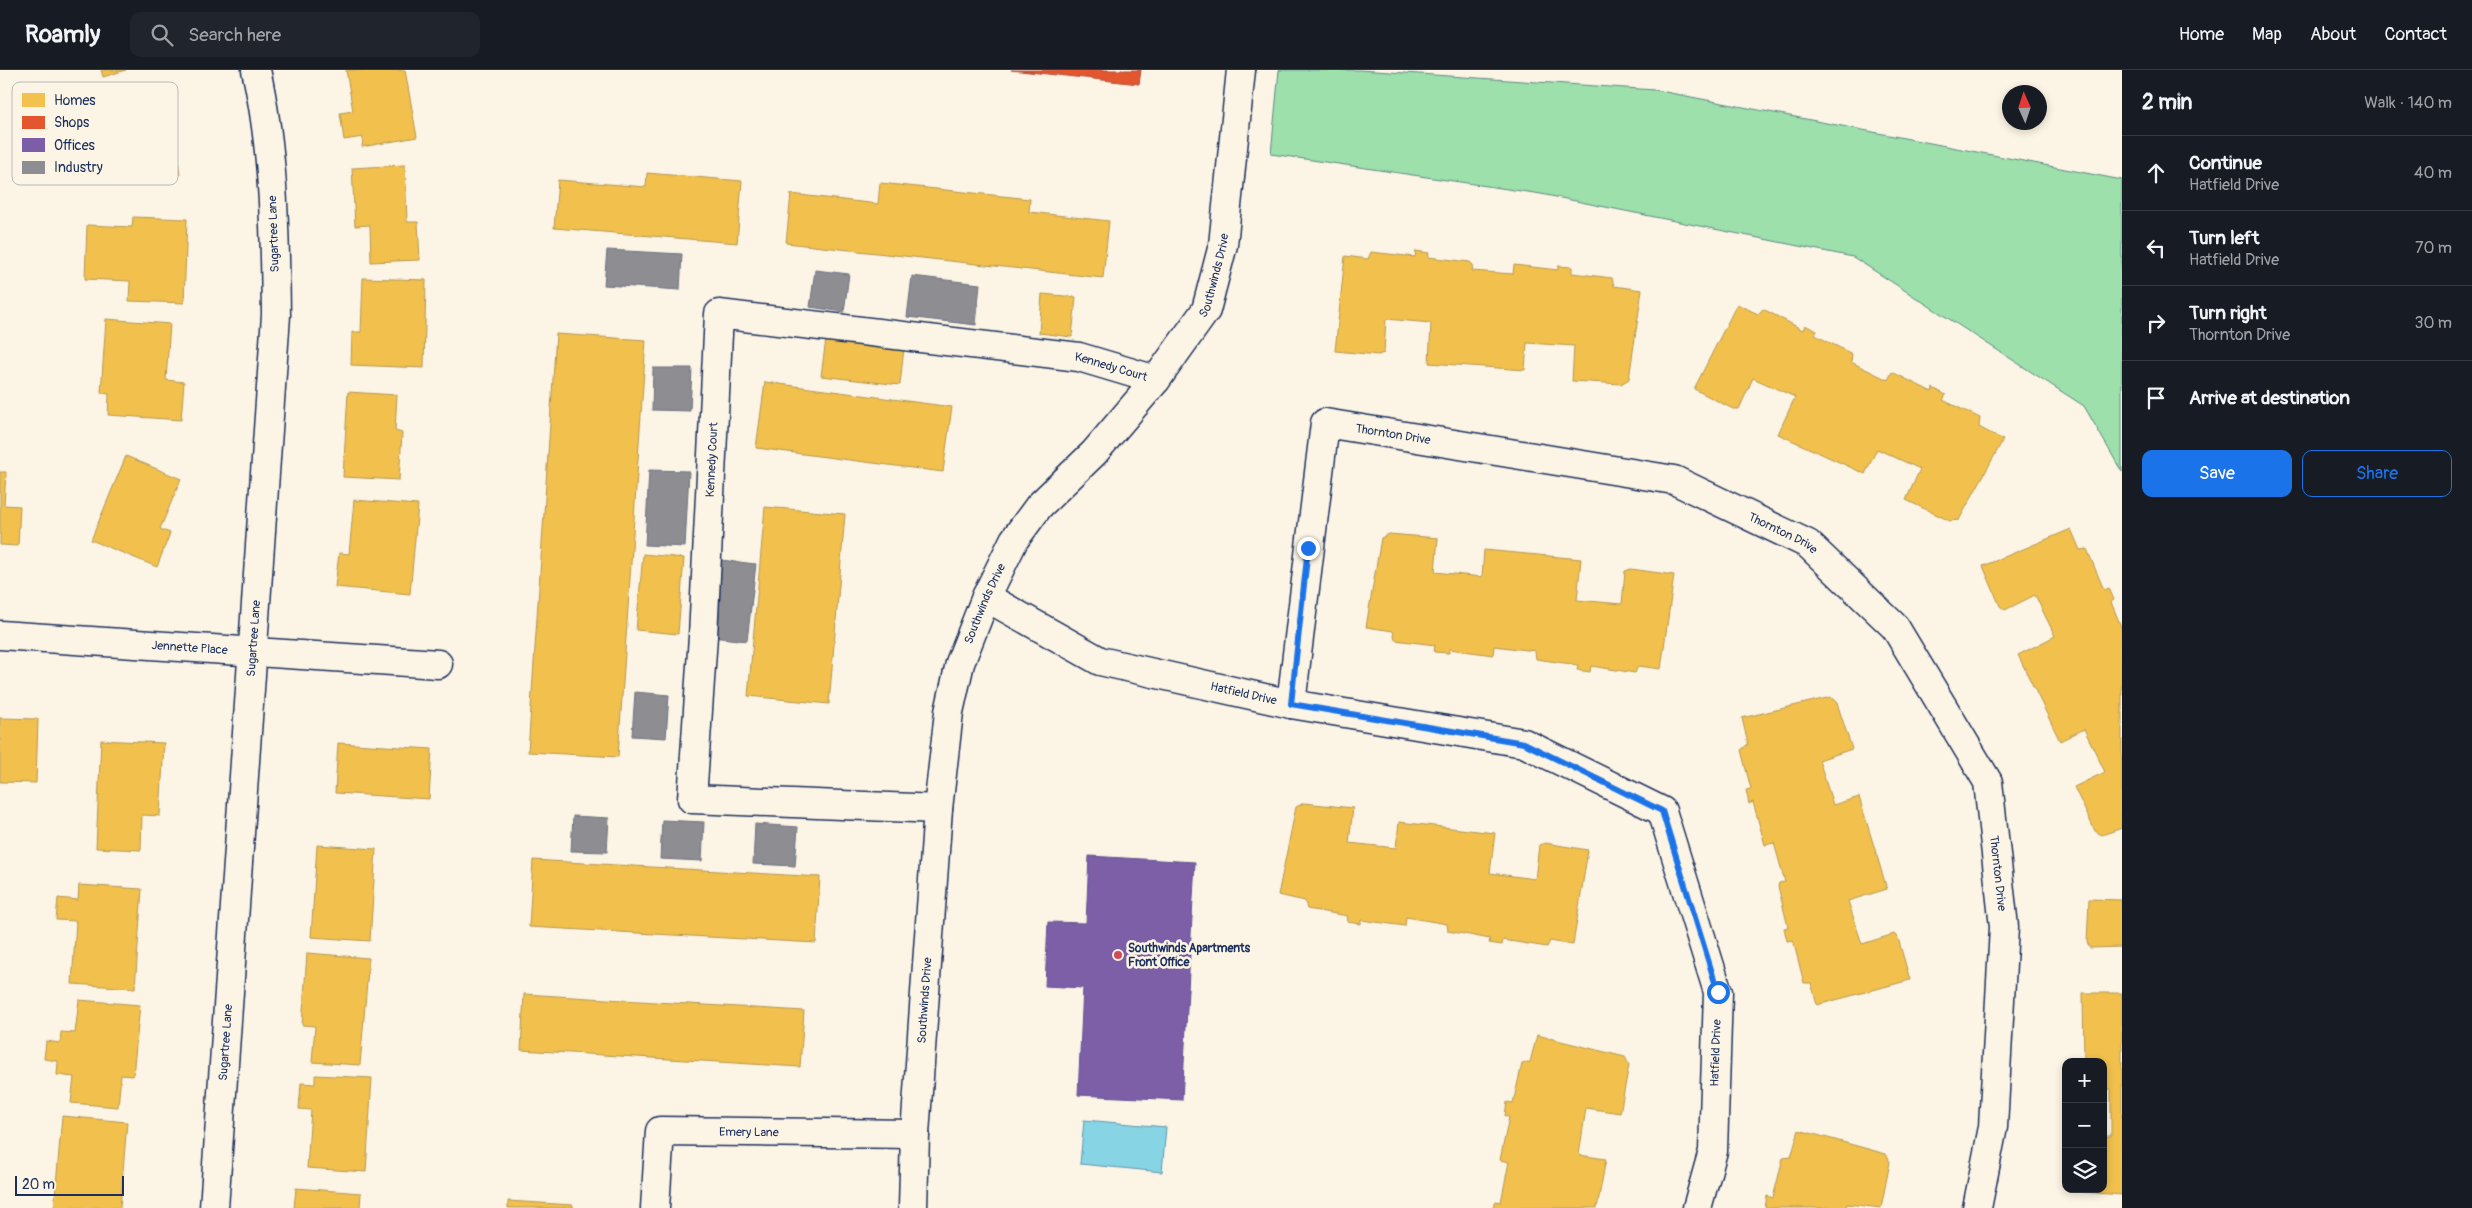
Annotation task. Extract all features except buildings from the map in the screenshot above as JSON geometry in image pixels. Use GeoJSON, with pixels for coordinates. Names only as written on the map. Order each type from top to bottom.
{"type":"FeatureCollection","features":[{"type":"Feature","properties":{"kind":"street","name":"Sugartree Lane"},"geometry":{"type":"LineString","coordinates":[[214,1208],[276,315],[272,180],[265,112],[256,70]]}},
{"type":"Feature","properties":{"kind":"street","name":"Southwinds Drive"},"geometry":{"type":"LineString","coordinates":[[913,1208],[915,1134],[938,809],[948,712],[958,671],[986,597],[1014,540],[1039,506],[1094,452],[1156,380],[1206,310],[1223,244],[1241,70]]}},
{"type":"Feature","properties":{"kind":"street","name":"Kennedy Court"},"geometry":{"type":"LineString","coordinates":[[938,809],[692,799],[703,636],[720,314],[1080,357],[1156,380]]}},
{"type":"Feature","properties":{"kind":"street","name":"Thornton Drive"},"geometry":{"type":"LineString","coordinates":[[1291,704],[1325,423],[1674,480],[1808,544],[1896,627],[1988,782],[2004,927],[1993,1128],[1977,1208]]}},
{"type":"Feature","properties":{"kind":"street","name":"Hatfield Drive"},"geometry":{"type":"LineString","coordinates":[[986,597],[1100,661],[1291,704],[1524,743],[1662,811],[1718,992],[1713,1150],[1697,1208]]}},
{"type":"Feature","properties":{"kind":"street","name":"Jennette Place"},"geometry":{"type":"LineString","coordinates":[[0,634],[254,653],[438,664]]}},
{"type":"Feature","properties":{"kind":"street","name":"Emery Lane"},"geometry":{"type":"LineString","coordinates":[[655,1208],[660,1131],[915,1134]]}},
{"type":"Feature","properties":{"kind":"green space"},"geometry":{"type":"Polygon","coordinates":[[[1279,70],[1360,70],[1655,90],[2122,180],[2122,472],[2084,406],[1853,257],[1541,194],[1271,154],[1279,70]]]}},
{"type":"Feature","properties":{"kind":"water"},"geometry":{"type":"Polygon","coordinates":[[[1084,1120],[1166,1127],[1162,1172],[1080,1164],[1084,1120]]]}},
{"type":"Feature","properties":{"kind":"place","name":"Southwinds Apartments Front Office"},"geometry":{"type":"Point","coordinates":[1118,955]}},
{"type":"Feature","properties":{"kind":"route"},"geometry":{"type":"LineString","coordinates":[[1308,548],[1291,704],[1524,743],[1662,811],[1718,992]]}}]}
